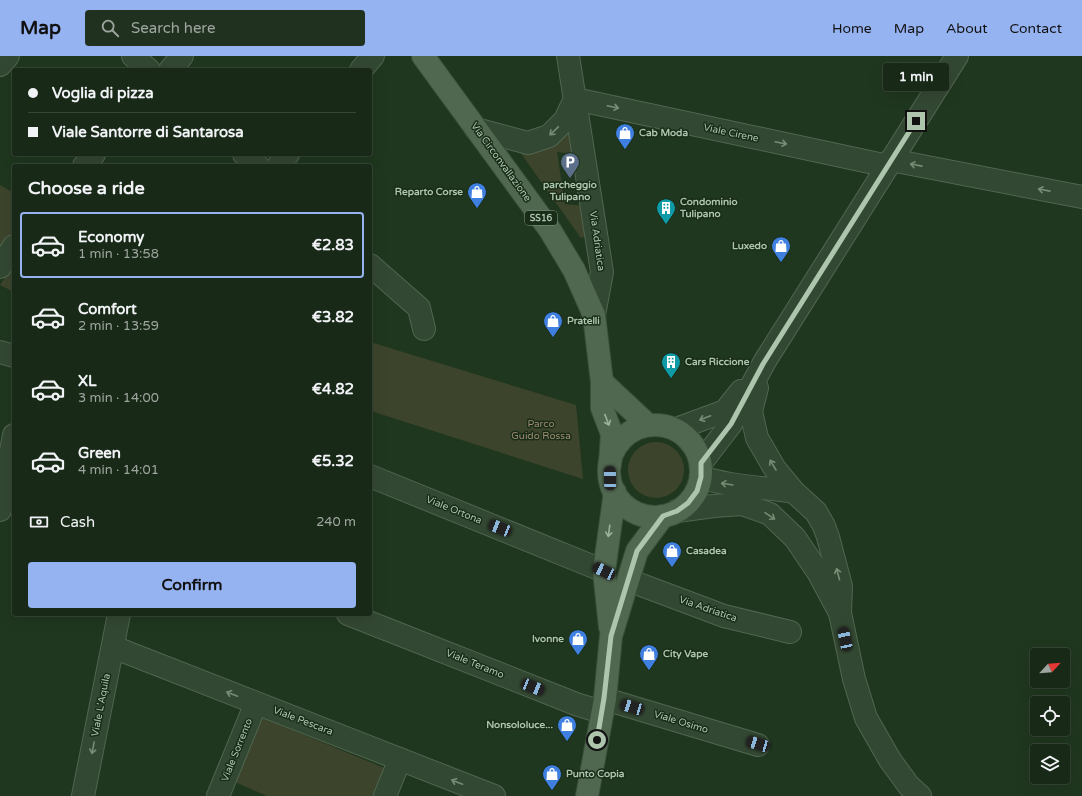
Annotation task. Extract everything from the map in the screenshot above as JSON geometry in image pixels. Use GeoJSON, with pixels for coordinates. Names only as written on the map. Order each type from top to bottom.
{"type":"FeatureCollection","features":[{"type":"Feature","properties":{"kind":"main road","name":"Via Circonvallazione"},"geometry":{"type":"LineString","coordinates":[[423,56],[550,230],[574,270],[594,316]]}},
{"type":"Feature","properties":{"kind":"main road","name":"Via Adriatica"},"geometry":{"type":"LineString","coordinates":[[594,316],[602,382],[602,408],[612,434],[610,464]]}},
{"type":"Feature","properties":{"kind":"main road"},"geometry":{"type":"LineString","coordinates":[[602,382],[648,425]]}},
{"type":"Feature","properties":{"kind":"main road"},"geometry":{"type":"LineString","coordinates":[[587,796],[603,705],[611,636],[637,551],[670,514],[688,503],[693,497],[697,491],[701,470],[696,449],[688,438],[676,429],[662,425],[648,425],[634,430],[622,438],[614,450],[610,464],[610,478],[615,492],[623,504],[635,512],[649,516],[670,514]]}},
{"type":"Feature","properties":{"kind":"main road"},"geometry":{"type":"LineString","coordinates":[[611,636],[604,571],[615,492]]}},
{"type":"Feature","properties":{"kind":"street"},"geometry":{"type":"LineString","coordinates":[[0,65],[8,56]]}},
{"type":"Feature","properties":{"kind":"street"},"geometry":{"type":"LineString","coordinates":[[133,56],[147,68]]}},
{"type":"Feature","properties":{"kind":"street"},"geometry":{"type":"LineString","coordinates":[[172,68],[182,56]]}},
{"type":"Feature","properties":{"kind":"street"},"geometry":{"type":"LineString","coordinates":[[363,68],[373,56]]}},
{"type":"Feature","properties":{"kind":"street","name":"Via Adriatica"},"geometry":{"type":"LineString","coordinates":[[568,56],[602,272],[594,316]]}},
{"type":"Feature","properties":{"kind":"street"},"geometry":{"type":"LineString","coordinates":[[794,492],[764,487],[737,486],[718,483],[701,470],[731,424],[763,364],[957,56]]}},
{"type":"Feature","properties":{"kind":"street"},"geometry":{"type":"LineString","coordinates":[[476,129],[528,143],[549,136],[565,120],[575,99]]}},
{"type":"Feature","properties":{"kind":"street","name":"Viale Cirene"},"geometry":{"type":"LineString","coordinates":[[575,99],[890,163],[1082,197]]}},
{"type":"Feature","properties":{"kind":"street"},"geometry":{"type":"LineString","coordinates":[[86,164],[92,156]]}},
{"type":"Feature","properties":{"kind":"street"},"geometry":{"type":"LineString","coordinates":[[246,156],[256,164]]}},
{"type":"Feature","properties":{"kind":"street"},"geometry":{"type":"LineString","coordinates":[[280,164],[286,156]]}},
{"type":"Feature","properties":{"kind":"street"},"geometry":{"type":"LineString","coordinates":[[0,267],[12,249]]}},
{"type":"Feature","properties":{"kind":"street"},"geometry":{"type":"LineString","coordinates":[[372,267],[418,308],[424,329]]}},
{"type":"Feature","properties":{"kind":"street"},"geometry":{"type":"LineString","coordinates":[[0,352],[12,355]]}},
{"type":"Feature","properties":{"kind":"street"},"geometry":{"type":"LineString","coordinates":[[676,429],[725,410],[763,364]]}},
{"type":"Feature","properties":{"kind":"street"},"geometry":{"type":"LineString","coordinates":[[763,364],[752,411],[757,438],[775,469],[794,492],[816,512],[824,526],[841,586],[840,612],[854,679],[866,718],[890,760],[913,793]]}},
{"type":"Feature","properties":{"kind":"street"},"geometry":{"type":"LineString","coordinates":[[0,510],[12,446]]}},
{"type":"Feature","properties":{"kind":"street","name":"Viale Ortona"},"geometry":{"type":"LineString","coordinates":[[372,477],[604,571]]}},
{"type":"Feature","properties":{"kind":"street"},"geometry":{"type":"LineString","coordinates":[[670,514],[714,506],[742,504],[770,514],[795,538],[818,572],[840,612]]}},
{"type":"Feature","properties":{"kind":"street","name":"Via Adriatica"},"geometry":{"type":"LineString","coordinates":[[628,580],[724,616],[790,632]]}},
{"type":"Feature","properties":{"kind":"street","name":"Viale L'Aquila"},"geometry":{"type":"LineString","coordinates":[[83,796],[119,616]]}},
{"type":"Feature","properties":{"kind":"street","name":"Viale Teramo"},"geometry":{"type":"LineString","coordinates":[[353,616],[576,704],[603,705]]}},
{"type":"Feature","properties":{"kind":"street","name":"Viale Pescara"},"geometry":{"type":"LineString","coordinates":[[113,647],[494,796]]}},
{"type":"Feature","properties":{"kind":"street","name":"Viale Sorrento"},"geometry":{"type":"LineString","coordinates":[[218,796],[256,703]]}},
{"type":"Feature","properties":{"kind":"street","name":"Viale Osimo"},"geometry":{"type":"LineString","coordinates":[[603,705],[758,744]]}},
{"type":"Feature","properties":{"kind":"street"},"geometry":{"type":"LineString","coordinates":[[385,796],[400,759]]}},
{"type":"Feature","properties":{"kind":"green space"},"geometry":{"type":"Polygon","coordinates":[[[572,128],[575,154],[557,152],[565,204],[583,206],[587,235],[581,238],[520,152],[534,152],[546,149],[565,136],[572,128]]]}},
{"type":"Feature","properties":{"kind":"green space"},"geometry":{"type":"Polygon","coordinates":[[[0,185],[12,192],[12,239],[0,250],[0,185]]]}},
{"type":"Feature","properties":{"kind":"green space"},"geometry":{"type":"Polygon","coordinates":[[[12,269],[12,291],[0,285],[12,269]]]}},
{"type":"Feature","properties":{"kind":"green space","name":"Parco Guido Rossa"},"geometry":{"type":"Polygon","coordinates":[[[372,343],[576,405],[583,479],[372,411],[372,343]]]}},
{"type":"Feature","properties":{"kind":"green space"},"geometry":{"type":"Polygon","coordinates":[[[650,442],[662,442],[672,446],[680,454],[684,464],[684,476],[680,486],[672,494],[662,498],[650,498],[640,494],[632,486],[628,476],[628,464],[632,454],[640,446],[650,442]]]}},
{"type":"Feature","properties":{"kind":"green space"},"geometry":{"type":"Polygon","coordinates":[[[258,716],[387,769],[376,796],[267,796],[233,781],[258,716]]]}},
{"type":"Feature","properties":{"kind":"place","name":"Cab Moda"},"geometry":{"type":"Point","coordinates":[625,150]}},
{"type":"Feature","properties":{"kind":"place","name":"parcheggio Tulipano"},"geometry":{"type":"Point","coordinates":[570,179]}},
{"type":"Feature","properties":{"kind":"place","name":"Reparto Corse"},"geometry":{"type":"Point","coordinates":[477,209]}},
{"type":"Feature","properties":{"kind":"place","name":"Condominio Tulipano"},"geometry":{"type":"Point","coordinates":[666,225]}},
{"type":"Feature","properties":{"kind":"place","name":"Luxedo"},"geometry":{"type":"Point","coordinates":[781,263]}},
{"type":"Feature","properties":{"kind":"place","name":"Pratelli"},"geometry":{"type":"Point","coordinates":[553,338]}},
{"type":"Feature","properties":{"kind":"place","name":"Cars Riccione"},"geometry":{"type":"Point","coordinates":[671,379]}},
{"type":"Feature","properties":{"kind":"place","name":"Casadea"},"geometry":{"type":"Point","coordinates":[672,568]}},
{"type":"Feature","properties":{"kind":"place","name":"Ivonne"},"geometry":{"type":"Point","coordinates":[578,656]}},
{"type":"Feature","properties":{"kind":"place","name":"City Vape"},"geometry":{"type":"Point","coordinates":[649,671]}},
{"type":"Feature","properties":{"kind":"place","name":"Nonsololuce..."},"geometry":{"type":"Point","coordinates":[567,742]}},
{"type":"Feature","properties":{"kind":"place","name":"Punto Copia"},"geometry":{"type":"Point","coordinates":[552,791]}},
{"type":"Feature","properties":{"kind":"route"},"geometry":{"type":"LineString","coordinates":[[597,740],[604,698],[611,636],[637,551],[663,516],[677,511],[688,503],[697,491],[701,477],[701,463],[731,424],[763,364],[916,121]]}}]}
